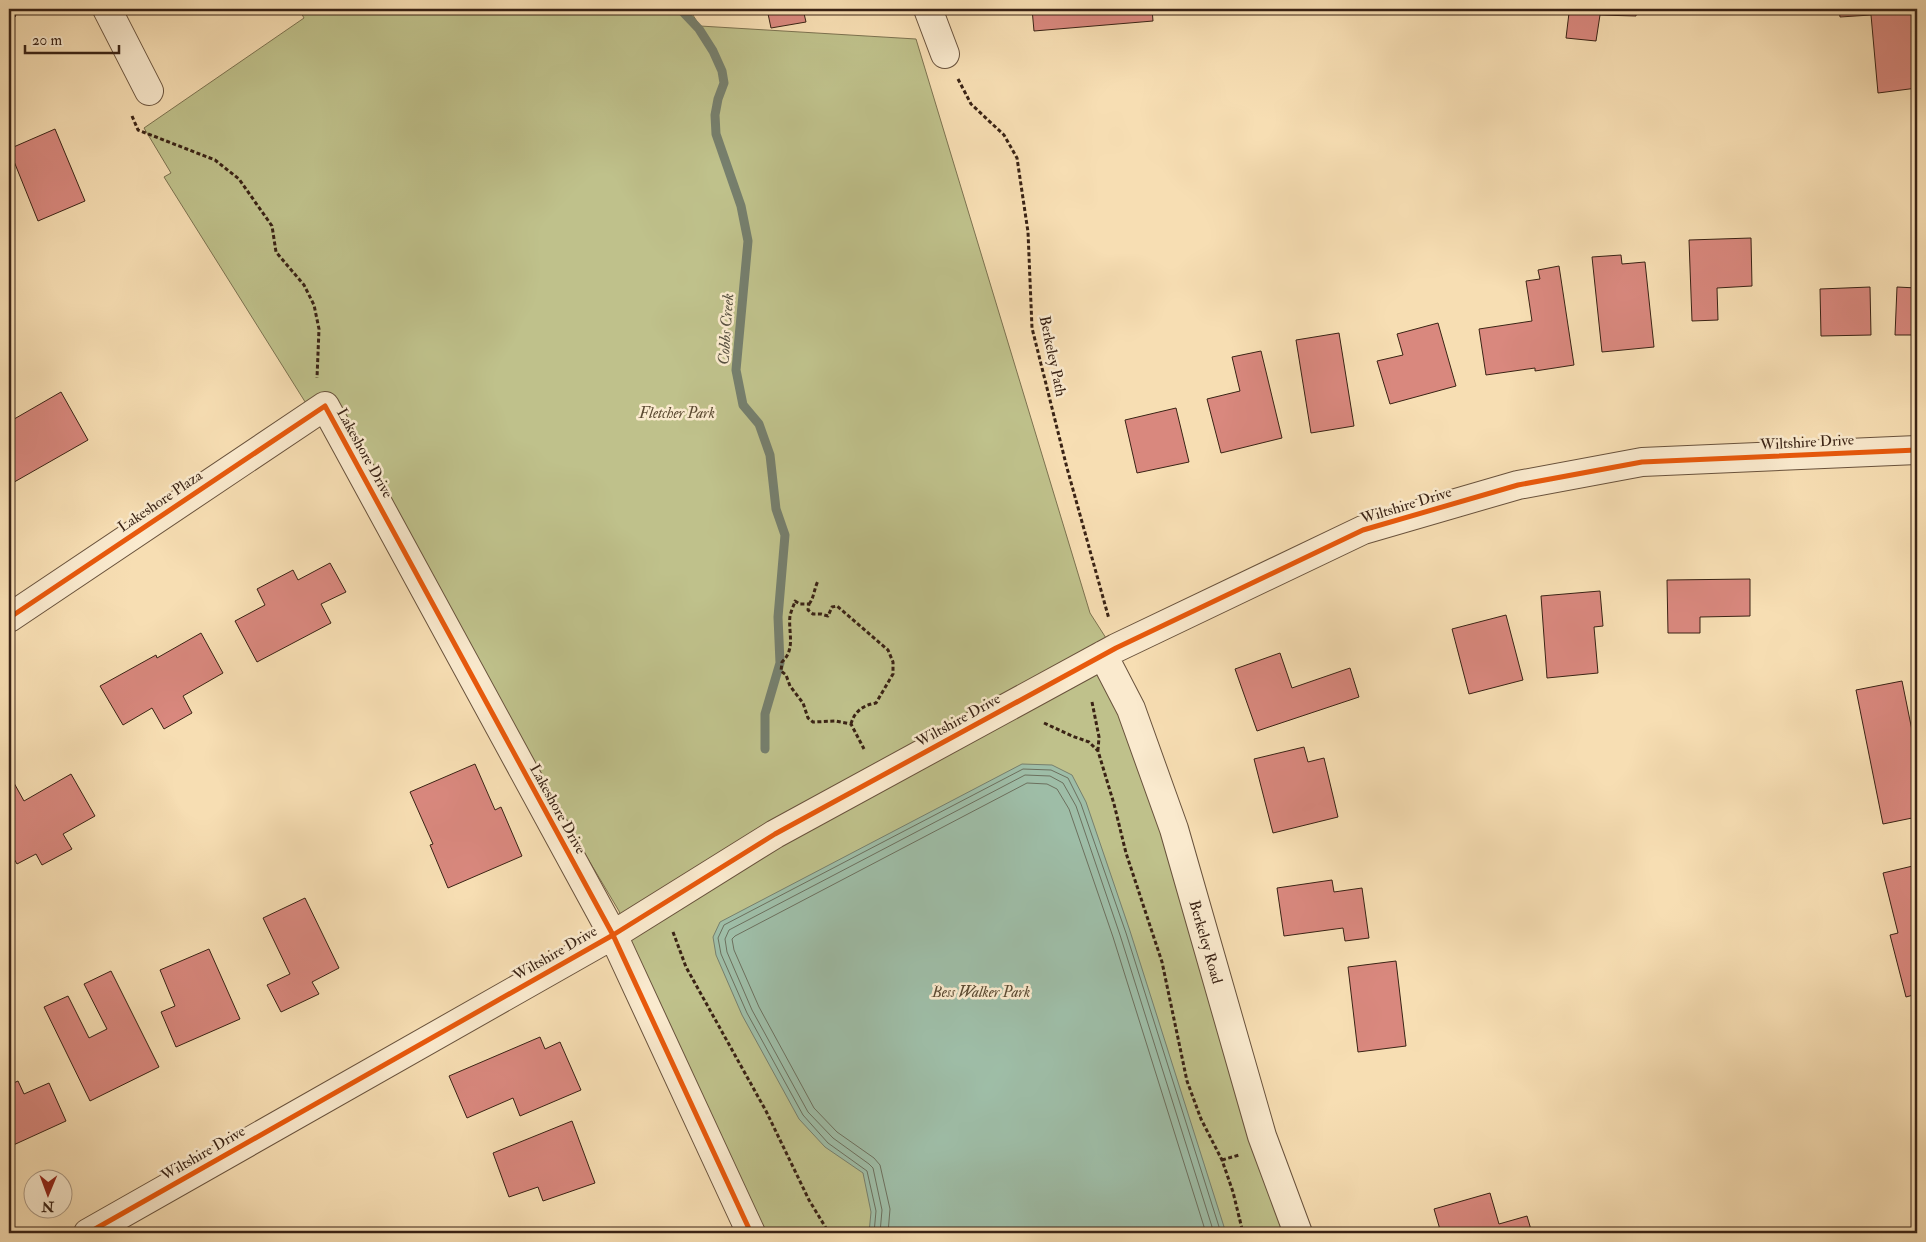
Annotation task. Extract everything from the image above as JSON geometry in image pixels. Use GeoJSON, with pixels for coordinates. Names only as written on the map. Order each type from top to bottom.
{"type":"FeatureCollection","features":[{"type":"Feature","properties":{"kind":"street"},"geometry":{"type":"LineString","coordinates":[[107,9],[149,91]]}},
{"type":"Feature","properties":{"kind":"street"},"geometry":{"type":"LineString","coordinates":[[928,9],[945,54]]}},
{"type":"Feature","properties":{"kind":"street","name":"Lakeshore Plaza"},"geometry":{"type":"LineString","coordinates":[[9,618],[324,406]]}},
{"type":"Feature","properties":{"kind":"street","name":"Lakeshore Drive"},"geometry":{"type":"LineString","coordinates":[[324,406],[613,935],[751,1233]]}},
{"type":"Feature","properties":{"kind":"street","name":"Wiltshire Drive"},"geometry":{"type":"LineString","coordinates":[[88,1233],[613,935],[775,834],[1110,651],[1363,530],[1518,485],[1642,462],[1917,450]]}},
{"type":"Feature","properties":{"kind":"street","name":"Berkeley Road"},"geometry":{"type":"LineString","coordinates":[[1110,651],[1174,830],[1262,1136],[1298,1233]]}},
{"type":"Feature","properties":{"kind":"path"},"geometry":{"type":"LineString","coordinates":[[138,130],[215,160],[239,179],[272,226],[276,252],[304,284],[314,305],[319,330],[318,370],[314,394],[315,399],[324,406]]}},
{"type":"Feature","properties":{"kind":"path"},"geometry":{"type":"LineString","coordinates":[[818,582],[808,610],[828,616],[832,607],[837,606],[888,650],[892,662],[893,674],[876,703],[864,706],[858,711],[851,724]]}},
{"type":"Feature","properties":{"kind":"path"},"geometry":{"type":"LineString","coordinates":[[810,604],[800,604],[794,601],[790,615],[792,642],[788,657],[782,662],[781,671],[786,675],[790,686],[803,703],[808,718],[814,722],[836,721],[851,724]]}},
{"type":"Feature","properties":{"kind":"path"},"geometry":{"type":"LineString","coordinates":[[1088,694],[1092,702],[1099,737],[1098,751],[1126,852],[1162,962],[1187,1081],[1201,1119],[1222,1160],[1233,1192],[1243,1233]]}},
{"type":"Feature","properties":{"kind":"path"},"geometry":{"type":"LineString","coordinates":[[1019,701],[1038,720],[1089,742],[1098,751]]}},
{"type":"Feature","properties":{"kind":"path"},"geometry":{"type":"LineString","coordinates":[[851,724],[864,749]]}},
{"type":"Feature","properties":{"kind":"path"},"geometry":{"type":"LineString","coordinates":[[662,904],[686,967],[766,1111],[809,1200],[829,1233]]}},
{"type":"Feature","properties":{"kind":"green space","name":"Fletcher Park"},"geometry":{"type":"Polygon","coordinates":[[[299,9],[689,9],[700,26],[916,39],[1090,613],[1113,649],[1296,1233],[747,1233],[619,911],[516,738],[164,177],[171,173],[144,128],[304,18],[299,9]]]}},
{"type":"Feature","properties":{"kind":"water","name":"Bess Walker Park"},"geometry":{"type":"Polygon","coordinates":[[[1022,764],[1052,765],[1072,775],[1086,802],[1130,931],[1226,1233],[869,1233],[871,1212],[863,1173],[825,1147],[799,1119],[742,1015],[716,955],[713,937],[720,922],[1022,764]]]}},
{"type":"Feature","properties":{"kind":"building"},"geometry":{"type":"Polygon","coordinates":[[[9,9],[16,16],[9,21],[9,9]]]}},
{"type":"Feature","properties":{"kind":"building"},"geometry":{"type":"Polygon","coordinates":[[[767,9],[803,9],[806,22],[771,28],[767,9]]]}},
{"type":"Feature","properties":{"kind":"building"},"geometry":{"type":"Polygon","coordinates":[[[1032,9],[1152,9],[1153,21],[1034,31],[1032,9]]]}},
{"type":"Feature","properties":{"kind":"building"},"geometry":{"type":"Polygon","coordinates":[[[1529,9],[1637,9],[1636,16],[1600,15],[1596,41],[1566,38],[1569,13],[1529,9]]]}},
{"type":"Feature","properties":{"kind":"building"},"geometry":{"type":"Polygon","coordinates":[[[1681,9],[1755,9],[1755,13],[1681,9]]]}},
{"type":"Feature","properties":{"kind":"building"},"geometry":{"type":"Polygon","coordinates":[[[1839,9],[1913,9],[1917,55],[1917,88],[1878,93],[1871,15],[1840,17],[1839,9]]]}},
{"type":"Feature","properties":{"kind":"building"},"geometry":{"type":"Polygon","coordinates":[[[55,129],[85,201],[38,221],[9,149],[55,129]]]}},
{"type":"Feature","properties":{"kind":"building"},"geometry":{"type":"Polygon","coordinates":[[[1751,238],[1752,286],[1717,288],[1718,320],[1692,321],[1689,240],[1751,238]]]}},
{"type":"Feature","properties":{"kind":"building"},"geometry":{"type":"Polygon","coordinates":[[[1621,255],[1622,264],[1645,262],[1654,347],[1602,352],[1592,257],[1621,255]]]}},
{"type":"Feature","properties":{"kind":"building"},"geometry":{"type":"Polygon","coordinates":[[[1559,266],[1574,365],[1535,371],[1535,368],[1486,375],[1479,329],[1532,321],[1526,281],[1540,279],[1538,270],[1559,266]]]}},
{"type":"Feature","properties":{"kind":"building"},"geometry":{"type":"Polygon","coordinates":[[[1870,287],[1871,335],[1821,336],[1820,289],[1870,287]]]}},
{"type":"Feature","properties":{"kind":"building"},"geometry":{"type":"Polygon","coordinates":[[[1897,287],[1917,288],[1917,335],[1895,335],[1897,287]]]}},
{"type":"Feature","properties":{"kind":"building"},"geometry":{"type":"Polygon","coordinates":[[[1438,323],[1456,386],[1390,404],[1377,361],[1403,355],[1397,334],[1438,323]]]}},
{"type":"Feature","properties":{"kind":"building"},"geometry":{"type":"Polygon","coordinates":[[[1339,333],[1354,426],[1311,433],[1296,340],[1339,333]]]}},
{"type":"Feature","properties":{"kind":"building"},"geometry":{"type":"Polygon","coordinates":[[[1261,351],[1282,438],[1221,453],[1207,399],[1240,391],[1232,357],[1261,351]]]}},
{"type":"Feature","properties":{"kind":"building"},"geometry":{"type":"Polygon","coordinates":[[[61,392],[88,440],[9,485],[9,422],[61,392]]]}},
{"type":"Feature","properties":{"kind":"building"},"geometry":{"type":"Polygon","coordinates":[[[1176,408],[1189,462],[1137,473],[1125,420],[1176,408]]]}},
{"type":"Feature","properties":{"kind":"building"},"geometry":{"type":"Polygon","coordinates":[[[330,563],[346,592],[321,604],[331,623],[257,662],[235,621],[265,605],[257,589],[293,570],[298,580],[330,563]]]}},
{"type":"Feature","properties":{"kind":"building"},"geometry":{"type":"Polygon","coordinates":[[[1750,579],[1750,616],[1700,617],[1700,633],[1668,633],[1667,580],[1750,579]]]}},
{"type":"Feature","properties":{"kind":"building"},"geometry":{"type":"Polygon","coordinates":[[[1600,591],[1603,626],[1594,627],[1598,673],[1547,678],[1541,596],[1600,591]]]}},
{"type":"Feature","properties":{"kind":"building"},"geometry":{"type":"Polygon","coordinates":[[[1506,615],[1523,680],[1469,694],[1452,629],[1506,615]]]}},
{"type":"Feature","properties":{"kind":"building"},"geometry":{"type":"Polygon","coordinates":[[[201,633],[223,673],[183,696],[192,713],[164,729],[152,708],[123,725],[100,686],[156,655],[157,658],[201,633]]]}},
{"type":"Feature","properties":{"kind":"building"},"geometry":{"type":"Polygon","coordinates":[[[1280,653],[1292,688],[1350,668],[1359,697],[1257,731],[1235,669],[1280,653]]]}},
{"type":"Feature","properties":{"kind":"building"},"geometry":{"type":"Polygon","coordinates":[[[1902,681],[1917,755],[1917,817],[1883,824],[1856,690],[1902,681]]]}},
{"type":"Feature","properties":{"kind":"building"},"geometry":{"type":"Polygon","coordinates":[[[1304,747],[1308,762],[1324,758],[1338,817],[1273,833],[1254,759],[1304,747]]]}},
{"type":"Feature","properties":{"kind":"building"},"geometry":{"type":"Polygon","coordinates":[[[475,764],[495,810],[501,807],[522,856],[448,888],[430,845],[433,844],[410,792],[475,764]]]}},
{"type":"Feature","properties":{"kind":"building"},"geometry":{"type":"Polygon","coordinates":[[[9,774],[24,801],[71,774],[95,816],[63,834],[72,849],[42,865],[36,854],[17,864],[9,850],[9,774]]]}},
{"type":"Feature","properties":{"kind":"building"},"geometry":{"type":"Polygon","coordinates":[[[1917,865],[1917,994],[1906,997],[1890,935],[1898,933],[1883,873],[1917,865]]]}},
{"type":"Feature","properties":{"kind":"building"},"geometry":{"type":"Polygon","coordinates":[[[1332,880],[1334,892],[1362,888],[1369,938],[1345,941],[1343,928],[1284,936],[1277,888],[1332,880]]]}},
{"type":"Feature","properties":{"kind":"building"},"geometry":{"type":"Polygon","coordinates":[[[305,898],[339,968],[312,982],[319,994],[281,1012],[267,985],[290,974],[263,918],[305,898]]]}},
{"type":"Feature","properties":{"kind":"building"},"geometry":{"type":"Polygon","coordinates":[[[209,949],[240,1019],[176,1047],[161,1012],[175,1006],[160,970],[209,949]]]}},
{"type":"Feature","properties":{"kind":"building"},"geometry":{"type":"Polygon","coordinates":[[[1396,961],[1406,1046],[1358,1052],[1348,967],[1396,961]]]}},
{"type":"Feature","properties":{"kind":"building"},"geometry":{"type":"Polygon","coordinates":[[[111,971],[159,1067],[90,1101],[44,1007],[68,996],[89,1038],[107,1029],[84,984],[111,971]]]}},
{"type":"Feature","properties":{"kind":"building"},"geometry":{"type":"Polygon","coordinates":[[[540,1037],[545,1049],[560,1042],[581,1090],[520,1116],[513,1098],[467,1118],[449,1076],[540,1037]]]}},
{"type":"Feature","properties":{"kind":"building"},"geometry":{"type":"Polygon","coordinates":[[[18,1081],[24,1094],[49,1083],[66,1121],[9,1147],[9,1085],[18,1081]]]}},
{"type":"Feature","properties":{"kind":"building"},"geometry":{"type":"Polygon","coordinates":[[[572,1121],[595,1183],[543,1201],[538,1187],[509,1197],[493,1153],[572,1121]]]}},
{"type":"Feature","properties":{"kind":"building"},"geometry":{"type":"Polygon","coordinates":[[[1490,1193],[1499,1224],[1527,1216],[1532,1233],[1441,1233],[1434,1209],[1490,1193]]]}},
{"type":"Feature","properties":{"kind":"waterway","name":"Cobbs Creek"},"geometry":{"type":"LineString","coordinates":[[680,9],[699,29],[713,51],[722,71],[724,83],[715,115],[716,134],[741,206],[748,241],[736,370],[743,405],[759,424],[770,455],[776,509],[785,535],[778,617],[780,663],[765,714],[765,749]]}},
{"type":"Feature","properties":{"kind":"cycle path"},"geometry":{"type":"LineString","coordinates":[[9,618],[325,406],[613,935],[751,1233]]}},
{"type":"Feature","properties":{"kind":"cycle path"},"geometry":{"type":"LineString","coordinates":[[88,1233],[613,935],[775,834],[1116,648],[1363,530],[1518,485],[1642,462],[1917,450]]}}]}
